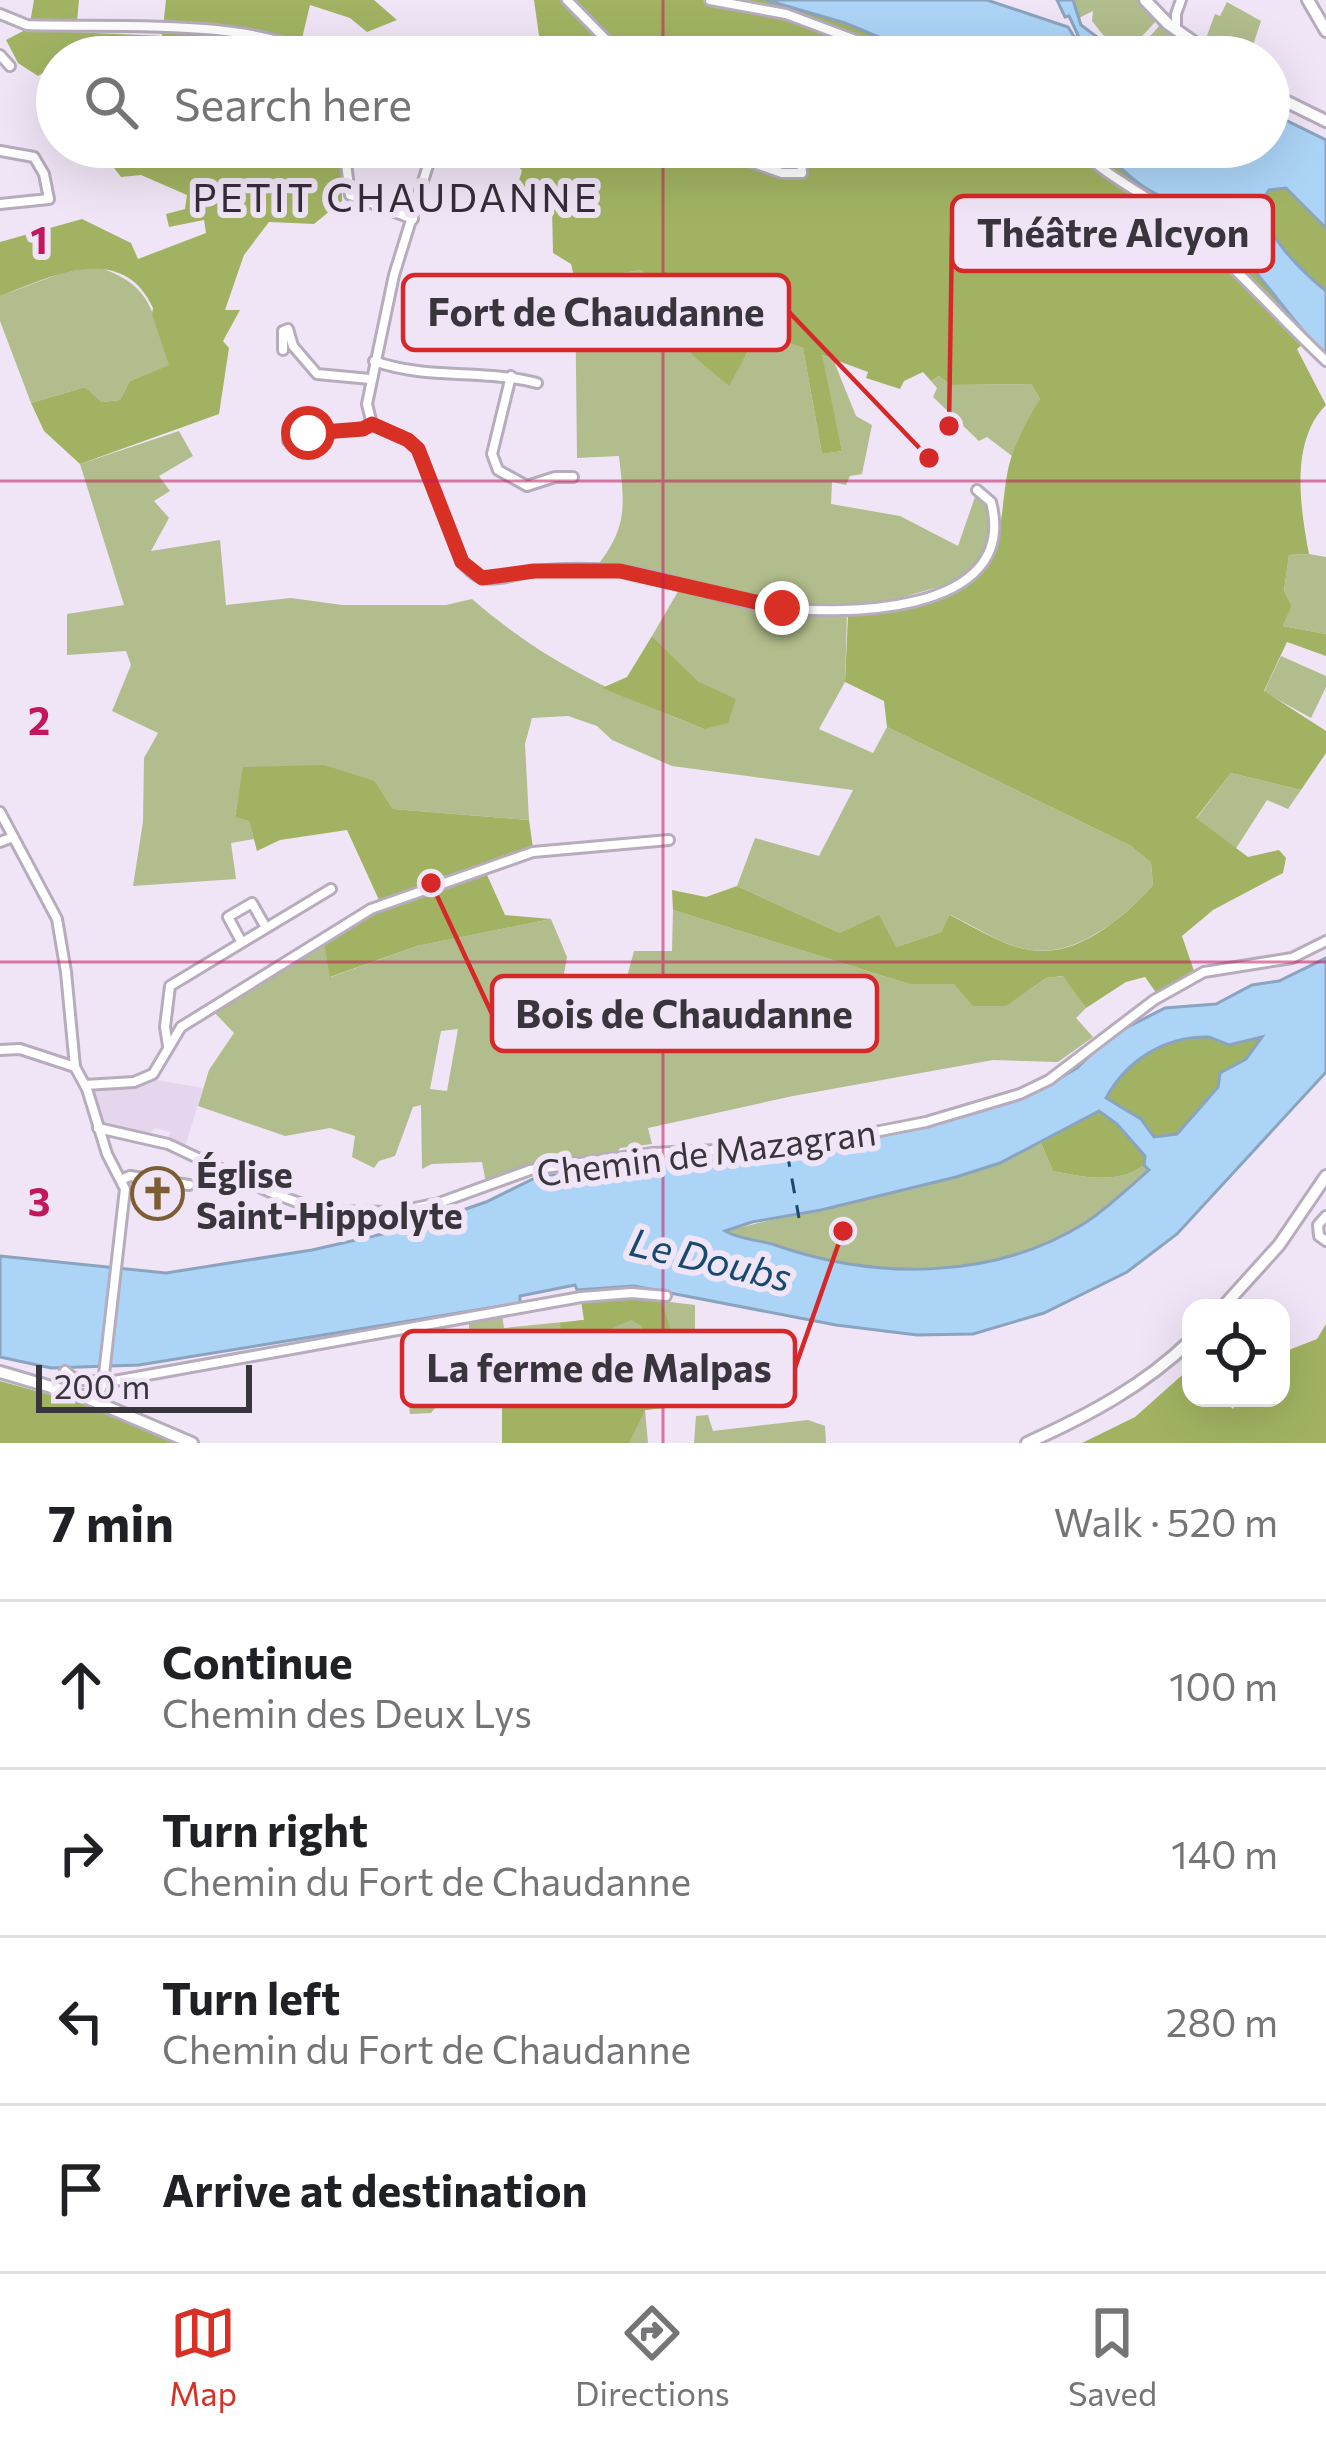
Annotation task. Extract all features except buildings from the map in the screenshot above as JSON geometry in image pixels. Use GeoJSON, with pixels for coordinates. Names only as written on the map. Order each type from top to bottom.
{"type":"FeatureCollection","features":[{"type":"Feature","properties":{"kind":"main road"},"geometry":{"type":"LineString","coordinates":[[1145,0],[1184,36]]}},
{"type":"Feature","properties":{"kind":"main road"},"geometry":{"type":"LineString","coordinates":[[1308,0],[1326,31]]}},
{"type":"Feature","properties":{"kind":"main road"},"geometry":{"type":"LineString","coordinates":[[1290,103],[1326,121]]}},
{"type":"Feature","properties":{"kind":"main road"},"geometry":{"type":"LineString","coordinates":[[1230,1299],[1279,1245],[1326,1176]]}},
{"type":"Feature","properties":{"kind":"main road"},"geometry":{"type":"LineString","coordinates":[[1028,1443],[1112,1401],[1182,1348]]}},
{"type":"Feature","properties":{"kind":"main road"},"geometry":{"type":"LineString","coordinates":[[0,1372],[96,1402],[192,1443]]}},
{"type":"Feature","properties":{"kind":"street"},"geometry":{"type":"LineString","coordinates":[[567,0],[602,36]]}},
{"type":"Feature","properties":{"kind":"street"},"geometry":{"type":"LineString","coordinates":[[710,0],[786,14],[845,36]]}},
{"type":"Feature","properties":{"kind":"street"},"geometry":{"type":"LineString","coordinates":[[1177,31],[1175,14],[1181,0]]}},
{"type":"Feature","properties":{"kind":"street"},"geometry":{"type":"LineString","coordinates":[[4,16],[27,25],[256,36]]}},
{"type":"Feature","properties":{"kind":"street"},"geometry":{"type":"LineString","coordinates":[[0,55],[10,66]]}},
{"type":"Feature","properties":{"kind":"street"},"geometry":{"type":"LineString","coordinates":[[0,151],[36,160]]}},
{"type":"Feature","properties":{"kind":"street"},"geometry":{"type":"LineString","coordinates":[[0,204],[49,199],[40,168]]}},
{"type":"Feature","properties":{"kind":"street"},"geometry":{"type":"LineString","coordinates":[[347,168],[350,195],[413,219]]}},
{"type":"Feature","properties":{"kind":"street"},"geometry":{"type":"LineString","coordinates":[[372,424],[367,404],[370,380],[394,274],[431,168]]}},
{"type":"Feature","properties":{"kind":"street"},"geometry":{"type":"LineString","coordinates":[[768,168],[802,173],[802,168]]}},
{"type":"Feature","properties":{"kind":"street"},"geometry":{"type":"LineString","coordinates":[[1098,168],[1151,199],[1205,242],[1326,361]]}},
{"type":"Feature","properties":{"kind":"street"},"geometry":{"type":"LineString","coordinates":[[273,361],[288,348],[320,376],[370,380]]}},
{"type":"Feature","properties":{"kind":"street"},"geometry":{"type":"LineString","coordinates":[[374,361],[404,370],[511,376],[537,383]]}},
{"type":"Feature","properties":{"kind":"street"},"geometry":{"type":"LineString","coordinates":[[511,376],[492,454],[498,470],[527,486],[554,477],[573,477]]}},
{"type":"Feature","properties":{"kind":"street"},"geometry":{"type":"LineString","coordinates":[[288,441],[308,433],[363,429],[372,424]]}},
{"type":"Feature","properties":{"kind":"street"},"geometry":{"type":"LineString","coordinates":[[372,424],[418,449],[462,562],[482,578],[534,571],[620,571],[760,605],[846,611],[900,604],[947,591],[979,571],[995,528],[991,502],[977,490]]}},
{"type":"Feature","properties":{"kind":"street"},"geometry":{"type":"LineString","coordinates":[[0,812],[57,919],[75,1067],[107,1154],[123,1179],[103,1379],[96,1402]]}},
{"type":"Feature","properties":{"kind":"street"},"geometry":{"type":"LineString","coordinates":[[0,842],[13,837]]}},
{"type":"Feature","properties":{"kind":"street"},"geometry":{"type":"LineString","coordinates":[[85,1084],[144,1079],[158,1071],[168,1047],[190,1021],[371,909],[533,852],[669,840]]}},
{"type":"Feature","properties":{"kind":"street"},"geometry":{"type":"LineString","coordinates":[[168,1047],[165,1027],[170,986],[332,890]]}},
{"type":"Feature","properties":{"kind":"street"},"geometry":{"type":"LineString","coordinates":[[241,941],[228,917],[252,903],[265,926]]}},
{"type":"Feature","properties":{"kind":"street","name":"Chemin de Mazagran"},"geometry":{"type":"LineString","coordinates":[[98,1128],[169,1144],[322,1211],[395,1212],[530,1170],[653,1153],[803,1146],[926,1122],[1020,1094],[1049,1080],[1154,1000],[1204,972],[1292,958],[1326,940]]}},
{"type":"Feature","properties":{"kind":"street"},"geometry":{"type":"LineString","coordinates":[[0,1050],[32,1052],[75,1067]]}},
{"type":"Feature","properties":{"kind":"street"},"geometry":{"type":"LineString","coordinates":[[123,1179],[130,1176],[189,1185]]}},
{"type":"Feature","properties":{"kind":"street"},"geometry":{"type":"LineString","coordinates":[[1326,1216],[1318,1226],[1318,1236],[1326,1241]]}},
{"type":"Feature","properties":{"kind":"street"},"geometry":{"type":"LineString","coordinates":[[65,1371],[73,1378],[103,1379],[580,1297],[666,1296]]}},
{"type":"Feature","properties":{"kind":"shaded area"},"geometry":{"type":"Polygon","coordinates":[[[156,1080],[203,1088],[186,1144],[168,1140],[170,1132],[155,1128],[148,1135],[100,1119],[97,1088],[135,1087],[156,1080]]]}},
{"type":"Feature","properties":{"kind":"green space"},"geometry":{"type":"Polygon","coordinates":[[[34,0],[79,0],[77,22],[30,23],[34,0]]]}},
{"type":"Feature","properties":{"kind":"green space"},"geometry":{"type":"Polygon","coordinates":[[[166,0],[374,0],[397,20],[367,32],[350,18],[310,5],[303,36],[162,36],[166,0]]]}},
{"type":"Feature","properties":{"kind":"green space"},"geometry":{"type":"Polygon","coordinates":[[[534,0],[766,0],[876,36],[539,36],[534,0]]]}},
{"type":"Feature","properties":{"kind":"green space"},"geometry":{"type":"Polygon","coordinates":[[[1073,0],[1137,0],[1157,20],[1142,36],[1105,36],[1092,21],[1093,11],[1077,19],[1073,0]]]}},
{"type":"Feature","properties":{"kind":"green space"},"geometry":{"type":"Polygon","coordinates":[[[1227,2],[1261,21],[1256,36],[1207,36],[1215,14],[1220,16],[1227,2]]]}},
{"type":"Feature","properties":{"kind":"green space"},"geometry":{"type":"Polygon","coordinates":[[[1161,24],[1177,36],[1150,36],[1161,24]]]}},
{"type":"Feature","properties":{"kind":"green space"},"geometry":{"type":"Polygon","coordinates":[[[25,30],[162,36],[36,36],[36,75],[18,63],[6,40],[25,30]]]}},
{"type":"Feature","properties":{"kind":"green space"},"geometry":{"type":"Polygon","coordinates":[[[114,168],[341,168],[342,201],[314,224],[269,222],[244,255],[225,310],[240,310],[223,341],[229,348],[219,414],[80,464],[44,431],[31,403],[85,387],[102,402],[120,400],[130,381],[169,365],[153,308],[140,287],[104,269],[62,274],[0,296],[0,242],[82,219],[131,243],[138,259],[206,233],[204,220],[169,227],[166,214],[185,209],[187,195],[141,175],[121,177],[114,168]]]}},
{"type":"Feature","properties":{"kind":"green space"},"geometry":{"type":"Polygon","coordinates":[[[520,168],[1121,168],[1145,188],[1210,225],[1248,263],[1309,339],[1297,349],[1326,405],[1302,456],[1301,496],[1309,554],[1289,555],[1284,591],[1292,606],[1283,626],[1326,634],[1326,656],[1287,642],[1264,691],[1326,731],[1326,753],[1301,790],[1231,773],[1196,818],[1248,857],[1279,850],[1286,858],[1283,873],[1213,910],[1182,936],[1194,971],[1157,994],[1145,977],[1126,982],[1086,1008],[1063,976],[1046,978],[1007,1006],[973,1006],[954,984],[909,984],[673,910],[672,890],[706,897],[737,886],[840,933],[879,915],[896,947],[941,932],[950,915],[1009,945],[1048,951],[1098,933],[1153,885],[1151,863],[1131,846],[887,727],[884,701],[845,682],[848,615],[939,600],[966,587],[989,562],[1000,528],[1011,458],[1040,399],[1031,384],[950,385],[939,376],[931,381],[923,372],[904,381],[900,389],[822,355],[842,451],[822,454],[803,348],[728,321],[734,343],[752,344],[729,386],[671,329],[663,316],[658,285],[641,270],[575,281],[571,264],[553,253],[552,207],[516,189],[520,168]]]}},
{"type":"Feature","properties":{"kind":"green space"},"geometry":{"type":"Polygon","coordinates":[[[1286,188],[1326,228],[1326,291],[1286,252],[1264,216],[1260,204],[1268,190],[1286,188]]]}},
{"type":"Feature","properties":{"kind":"green space"},"geometry":{"type":"Polygon","coordinates":[[[95,266],[130,282],[140,292],[154,315],[170,365],[130,381],[120,400],[102,402],[85,387],[31,403],[0,321],[0,296],[95,266]]]}},
{"type":"Feature","properties":{"kind":"green space"},"geometry":{"type":"Polygon","coordinates":[[[641,270],[658,285],[728,385],[752,345],[734,343],[727,320],[803,348],[822,454],[842,451],[821,355],[833,359],[856,416],[872,425],[862,474],[850,476],[846,485],[832,482],[831,504],[900,516],[958,546],[976,494],[986,507],[989,529],[973,569],[950,583],[884,602],[802,610],[740,602],[598,565],[620,525],[622,488],[619,456],[577,458],[575,281],[641,270]]]}},
{"type":"Feature","properties":{"kind":"green space"},"geometry":{"type":"Polygon","coordinates":[[[939,376],[950,385],[1031,384],[1040,399],[1012,456],[987,437],[979,441],[933,397],[937,388],[931,381],[939,376]]]}},
{"type":"Feature","properties":{"kind":"green space"},"geometry":{"type":"Polygon","coordinates":[[[179,431],[193,456],[159,476],[170,491],[154,501],[169,518],[151,551],[220,540],[226,605],[291,598],[342,605],[446,605],[472,599],[527,642],[582,675],[704,729],[699,682],[652,636],[680,588],[763,610],[847,615],[845,682],[819,729],[873,753],[887,727],[1131,846],[1151,863],[1153,885],[1098,932],[1048,951],[1010,945],[951,915],[941,932],[896,947],[840,933],[737,886],[755,838],[819,856],[853,790],[672,766],[568,716],[532,718],[525,744],[529,820],[393,809],[375,781],[244,767],[235,816],[249,821],[254,839],[231,843],[236,879],[133,886],[143,822],[144,758],[158,733],[112,711],[131,665],[126,651],[67,655],[67,614],[124,605],[80,464],[179,431]]]}},
{"type":"Feature","properties":{"kind":"green space"},"geometry":{"type":"Polygon","coordinates":[[[1289,555],[1326,557],[1326,634],[1283,626],[1292,606],[1284,591],[1289,555]]]}},
{"type":"Feature","properties":{"kind":"green space"},"geometry":{"type":"Polygon","coordinates":[[[652,636],[699,682],[736,699],[728,723],[704,729],[602,688],[627,677],[652,636]]]}},
{"type":"Feature","properties":{"kind":"green space"},"geometry":{"type":"Polygon","coordinates":[[[1281,656],[1326,676],[1326,687],[1311,718],[1264,692],[1281,656]]]}},
{"type":"Feature","properties":{"kind":"green space"},"geometry":{"type":"Polygon","coordinates":[[[324,765],[375,781],[393,809],[529,820],[533,848],[483,866],[505,915],[551,919],[417,946],[330,977],[324,943],[379,900],[347,830],[280,840],[257,851],[249,821],[235,817],[243,767],[324,765]]]}},
{"type":"Feature","properties":{"kind":"green space"},"geometry":{"type":"Polygon","coordinates":[[[1231,773],[1301,790],[1288,809],[1267,800],[1235,850],[1196,819],[1231,773]]]}},
{"type":"Feature","properties":{"kind":"green space"},"geometry":{"type":"Polygon","coordinates":[[[673,910],[909,984],[954,984],[1007,1006],[1046,978],[1064,976],[1086,1008],[1076,1018],[1093,1037],[1058,1062],[993,1060],[793,1096],[648,1128],[652,1144],[620,1148],[615,1155],[530,1166],[486,1183],[482,1162],[432,1164],[422,1169],[421,1105],[413,1107],[395,1156],[374,1168],[352,1157],[355,1136],[330,1128],[285,1136],[198,1106],[209,1070],[234,1033],[214,1012],[324,943],[331,977],[417,946],[551,919],[567,957],[557,1013],[573,1014],[577,994],[610,994],[602,1013],[605,1025],[615,1022],[634,951],[672,951],[673,910]],[[458,1029],[441,1031],[430,1089],[447,1091],[458,1029]]]}},
{"type":"Feature","properties":{"kind":"green space"},"geometry":{"type":"Polygon","coordinates":[[[1205,1037],[1229,1045],[1264,1037],[1246,1059],[1220,1073],[1218,1087],[1177,1134],[1154,1137],[1141,1119],[1106,1099],[1124,1073],[1148,1054],[1175,1042],[1205,1037]]]}},
{"type":"Feature","properties":{"kind":"green space"},"geometry":{"type":"Polygon","coordinates":[[[1099,1111],[1145,1156],[1144,1165],[1112,1177],[1053,1171],[1041,1143],[1099,1111]]]}},
{"type":"Feature","properties":{"kind":"green space"},"geometry":{"type":"Polygon","coordinates":[[[1041,1143],[1053,1171],[1100,1178],[1124,1175],[1144,1165],[1149,1170],[1086,1222],[1052,1241],[978,1264],[938,1269],[860,1266],[724,1231],[956,1178],[1041,1143]]]}},
{"type":"Feature","properties":{"kind":"green space"},"geometry":{"type":"Polygon","coordinates":[[[628,1297],[695,1305],[695,1403],[645,1410],[648,1443],[502,1443],[502,1404],[410,1414],[404,1368],[423,1361],[469,1359],[469,1320],[502,1314],[504,1328],[583,1320],[628,1297]]]}},
{"type":"Feature","properties":{"kind":"green space"},"geometry":{"type":"Polygon","coordinates":[[[661,1300],[680,1359],[688,1406],[645,1410],[629,1443],[502,1443],[502,1405],[475,1407],[470,1360],[512,1350],[538,1397],[604,1400],[625,1378],[643,1372],[642,1326],[631,1320],[604,1334],[595,1345],[592,1375],[584,1382],[570,1377],[560,1323],[584,1320],[581,1301],[661,1300]]]}},
{"type":"Feature","properties":{"kind":"green space"},"geometry":{"type":"Polygon","coordinates":[[[1326,1324],[1326,1443],[1082,1443],[1135,1417],[1182,1375],[1182,1407],[1290,1407],[1290,1350],[1317,1339],[1326,1324]]]}},
{"type":"Feature","properties":{"kind":"green space"},"geometry":{"type":"Polygon","coordinates":[[[0,1381],[101,1409],[191,1443],[0,1443],[0,1381]]]}},
{"type":"Feature","properties":{"kind":"green space"},"geometry":{"type":"Polygon","coordinates":[[[708,1415],[713,1431],[808,1420],[825,1426],[826,1443],[694,1443],[696,1416],[708,1415]]]}},
{"type":"Feature","properties":{"kind":"water"},"geometry":{"type":"Polygon","coordinates":[[[766,0],[987,0],[1068,27],[1074,36],[876,36],[766,0]]]}},
{"type":"Feature","properties":{"kind":"water"},"geometry":{"type":"Polygon","coordinates":[[[1057,0],[1073,0],[1081,25],[1096,36],[1077,36],[1057,0]]]}},
{"type":"Feature","properties":{"kind":"water"},"geometry":{"type":"Polygon","coordinates":[[[1290,122],[1326,140],[1326,228],[1286,188],[1269,190],[1260,204],[1277,240],[1326,291],[1326,356],[1223,238],[1120,168],[1290,168],[1290,122]]]}},
{"type":"Feature","properties":{"kind":"water","name":"Le Doubs"},"geometry":{"type":"Polygon","coordinates":[[[1326,958],[1326,1072],[1177,1234],[1127,1272],[1044,1313],[973,1334],[917,1335],[836,1325],[634,1286],[577,1290],[575,1285],[520,1296],[520,1303],[139,1365],[51,1368],[0,1357],[0,1256],[166,1273],[312,1250],[413,1227],[486,1202],[537,1177],[770,1156],[919,1128],[1035,1092],[1077,1068],[1110,1036],[1165,1008],[1216,1004],[1252,985],[1279,981],[1326,958]],[[1209,1037],[1177,1041],[1149,1053],[1125,1072],[1106,1098],[1141,1119],[1154,1137],[1177,1134],[1218,1087],[1220,1073],[1246,1059],[1262,1037],[1229,1045],[1209,1037]],[[1099,1111],[1000,1163],[725,1231],[816,1257],[895,1269],[935,1269],[1013,1255],[1085,1223],[1149,1170],[1145,1156],[1099,1111]]]}},
{"type":"Feature","properties":{"kind":"ferry route"},"geometry":{"type":"LineString","coordinates":[[787,1152],[799,1218]]}},
{"type":"Feature","properties":{"kind":"place","name":"Théâtre Alcyon"},"geometry":{"type":"Point","coordinates":[949,426]}},
{"type":"Feature","properties":{"kind":"place","name":"Fort de Chaudanne"},"geometry":{"type":"Point","coordinates":[929,458]}},
{"type":"Feature","properties":{"kind":"place","name":"Bois de Chaudanne"},"geometry":{"type":"Point","coordinates":[431,883]}},
{"type":"Feature","properties":{"kind":"place","name":"Église Saint-Hippolyte"},"geometry":{"type":"Point","coordinates":[157,1194]}},
{"type":"Feature","properties":{"kind":"place","name":"La ferme de Malpas"},"geometry":{"type":"Point","coordinates":[843,1231]}},
{"type":"Feature","properties":{"kind":"district","name":"PETIT CHAUDANNE"},"geometry":{"type":"Point","coordinates":[396,196]}},
{"type":"Feature","properties":{"kind":"route"},"geometry":{"type":"LineString","coordinates":[[308,433],[363,429],[372,424],[413,443],[462,562],[482,578],[534,571],[620,571],[782,608]]}}]}
